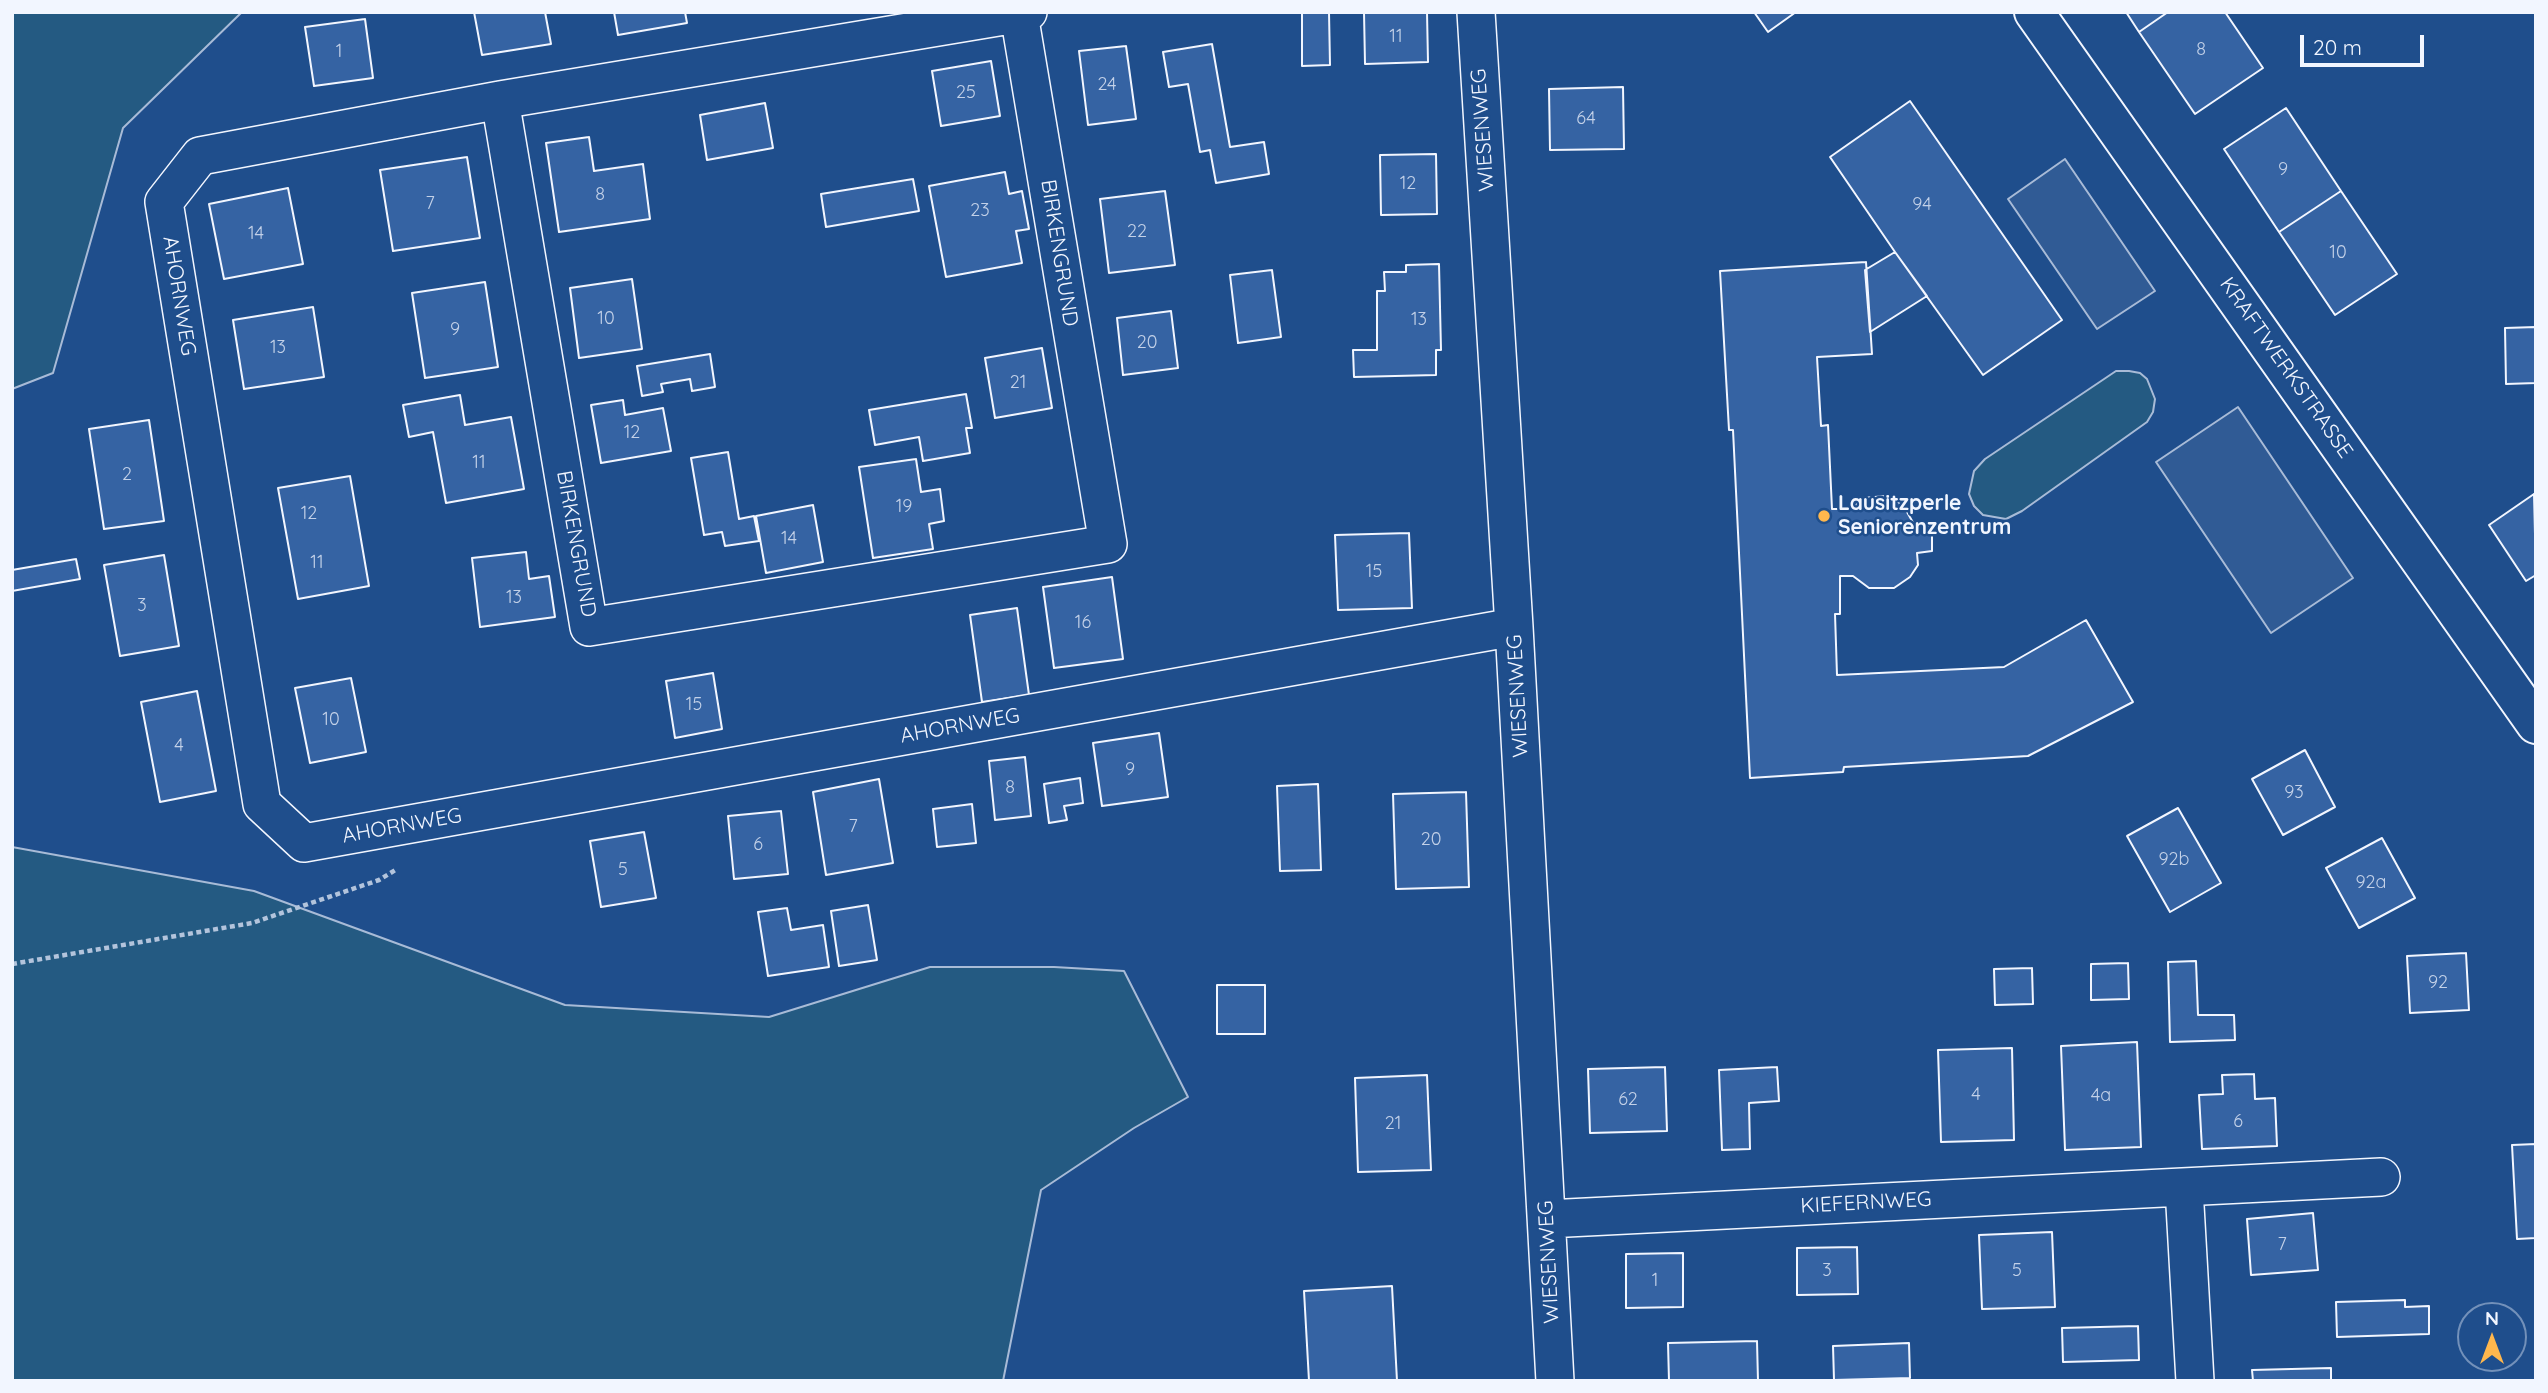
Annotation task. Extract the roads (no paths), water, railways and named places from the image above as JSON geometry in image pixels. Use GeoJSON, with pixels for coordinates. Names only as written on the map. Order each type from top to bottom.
{"type":"FeatureCollection","features":[{"type":"Feature","properties":{"kind":"main road","name":"KRAFTWERKSTRASSE"},"geometry":{"type":"LineString","coordinates":[[2034,12],[2536,724]]}},
{"type":"Feature","properties":{"kind":"street","name":"WIESENWEG"},"geometry":{"type":"LineString","coordinates":[[1476,12],[1514,627],[1555,1381]]}},
{"type":"Feature","properties":{"kind":"street","name":"BIRKENGRUND"},"geometry":{"type":"LineString","coordinates":[[1024,13],[1108,544],[589,627],[500,100],[1024,13]]}},
{"type":"Feature","properties":{"kind":"street","name":"AHORNWEG"},"geometry":{"type":"LineString","coordinates":[[500,100],[200,156],[164,202],[261,804],[304,844],[1514,627]]}},
{"type":"Feature","properties":{"kind":"street","name":"KIEFERNWEG"},"geometry":{"type":"LineString","coordinates":[[1547,1219],[2381,1177]]}},
{"type":"Feature","properties":{"kind":"street"},"geometry":{"type":"LineString","coordinates":[[2184,1188],[2195,1381]]}},
{"type":"Feature","properties":{"kind":"place","name":"Lausitzperle Seniorenzentrum"},"geometry":{"type":"Point","coordinates":[1824,516]}}]}
